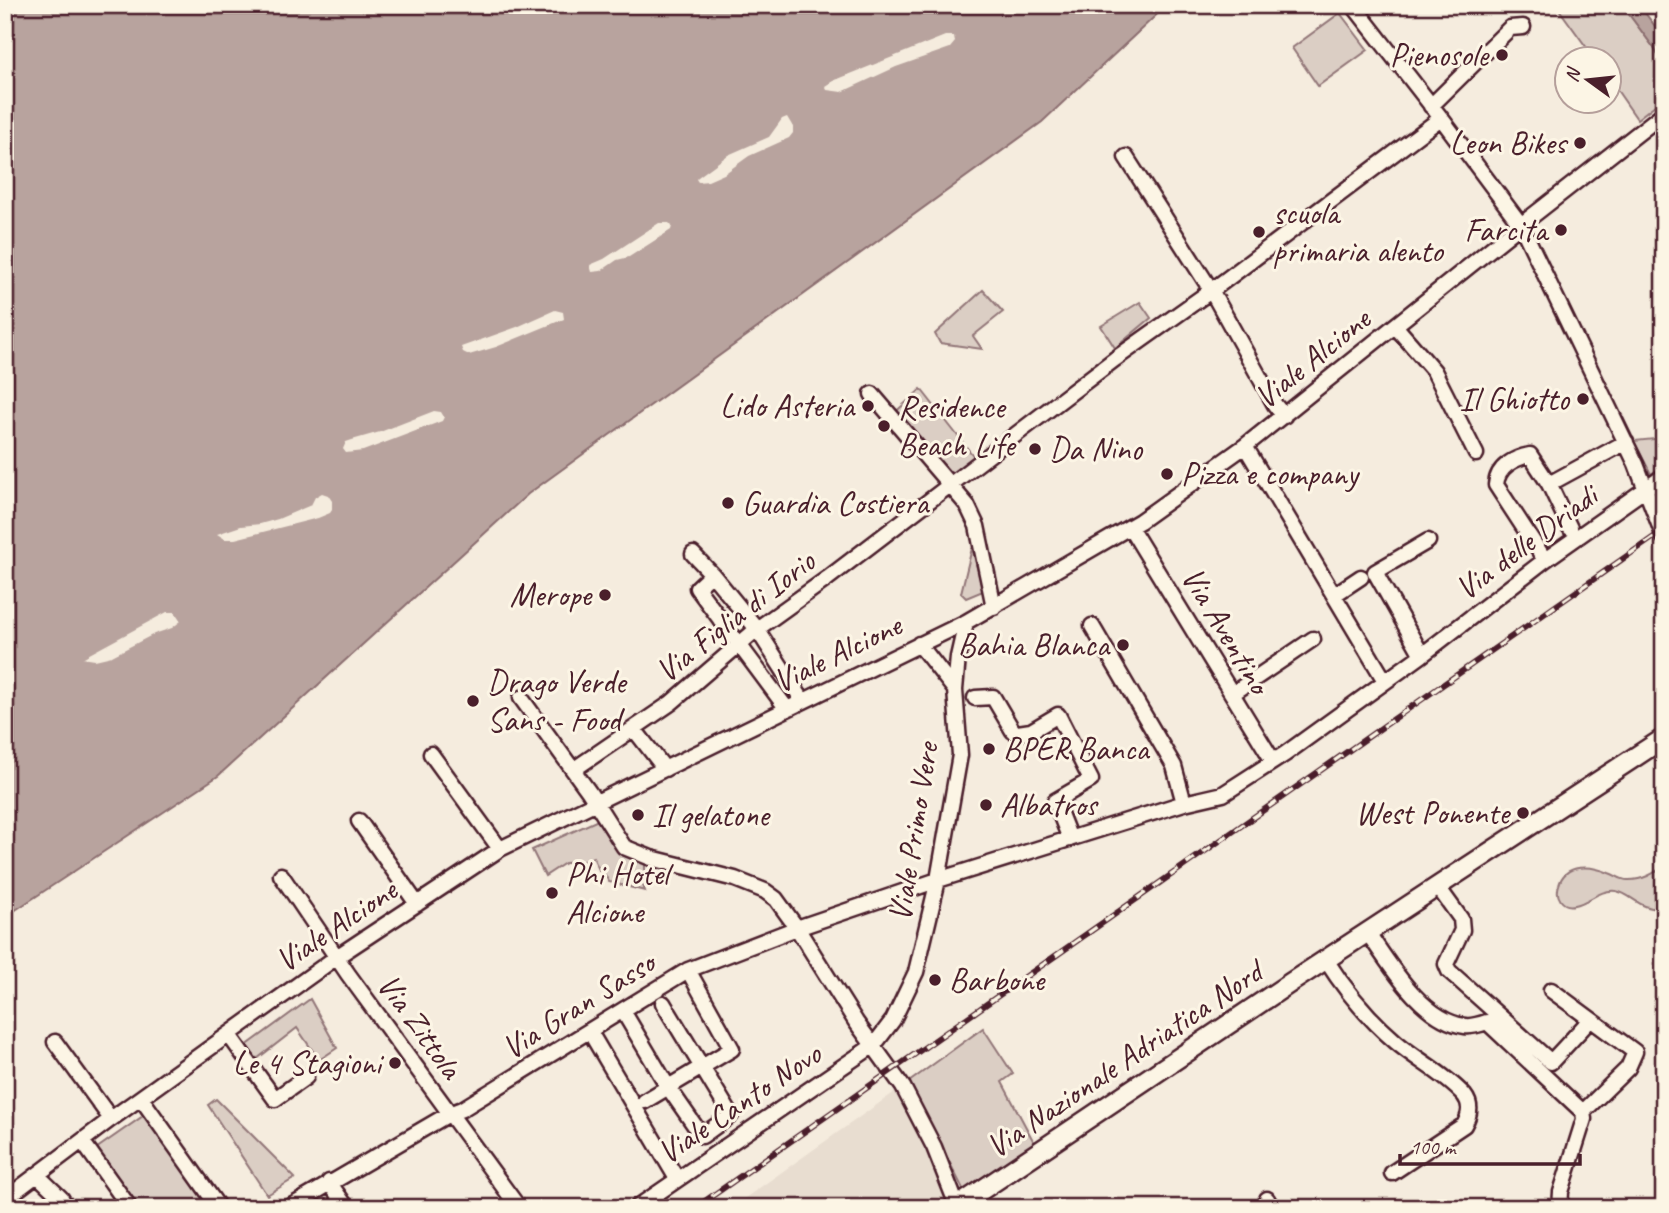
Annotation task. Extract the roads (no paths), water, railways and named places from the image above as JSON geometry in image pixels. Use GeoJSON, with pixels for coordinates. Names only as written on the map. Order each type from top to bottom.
{"type":"FeatureCollection","features":[{"type":"Feature","properties":{"kind":"main road","name":"Via Nazionale Adriatica Nord"},"geometry":{"type":"LineString","coordinates":[[957,1207],[1664,738]]}},
{"type":"Feature","properties":{"kind":"street"},"geometry":{"type":"LineString","coordinates":[[1353,5],[1521,225],[1626,442],[1664,537]]}},
{"type":"Feature","properties":{"kind":"street"},"geometry":{"type":"LineString","coordinates":[[1431,105],[1510,28],[1523,27]]}},
{"type":"Feature","properties":{"kind":"street","name":"Viale Alcione"},"geometry":{"type":"LineString","coordinates":[[5,1199],[111,1119],[338,956],[500,849],[965,622],[1130,527],[1284,416],[1664,113]]}},
{"type":"Feature","properties":{"kind":"street","name":"Via Figlia di Iorio"},"geometry":{"type":"LineString","coordinates":[[573,770],[671,703],[757,629],[1441,118]]}},
{"type":"Feature","properties":{"kind":"street"},"geometry":{"type":"LineString","coordinates":[[1126,158],[1211,290],[1275,405],[1284,416]]}},
{"type":"Feature","properties":{"kind":"street"},"geometry":{"type":"LineString","coordinates":[[1396,327],[1434,371],[1476,454]]}},
{"type":"Feature","properties":{"kind":"street"},"geometry":{"type":"LineString","coordinates":[[872,394],[967,505],[977,526],[994,607]]}},
{"type":"Feature","properties":{"kind":"street"},"geometry":{"type":"LineString","coordinates":[[1549,484],[1626,442]]}},
{"type":"Feature","properties":{"kind":"street"},"geometry":{"type":"LineString","coordinates":[[1245,446],[1385,681]]}},
{"type":"Feature","properties":{"kind":"street"},"geometry":{"type":"LineString","coordinates":[[1545,560],[1496,485],[1496,478],[1506,464],[1530,455],[1549,484],[1570,528]]}},
{"type":"Feature","properties":{"kind":"street","name":"Via delle Driadi"},"geometry":{"type":"LineString","coordinates":[[938,880],[1184,803],[1223,794],[1313,735],[1545,560],[1664,476]]}},
{"type":"Feature","properties":{"kind":"street"},"geometry":{"type":"LineString","coordinates":[[1653,504],[1664,517]]}},
{"type":"Feature","properties":{"kind":"street","name":"Via Aventino"},"geometry":{"type":"LineString","coordinates":[[1130,527],[1273,761]]}},
{"type":"Feature","properties":{"kind":"street","name":"Via delle Driadi"},"geometry":{"type":"LineString","coordinates":[[1422,655],[1375,572],[1428,541]]}},
{"type":"Feature","properties":{"kind":"street"},"geometry":{"type":"LineString","coordinates":[[693,554],[757,629],[803,701]]}},
{"type":"Feature","properties":{"kind":"street"},"geometry":{"type":"LineString","coordinates":[[712,574],[697,588],[787,709]]}},
{"type":"Feature","properties":{"kind":"street"},"geometry":{"type":"LineString","coordinates":[[1334,595],[1361,577]]}},
{"type":"Feature","properties":{"kind":"street","name":"Viale Primo Vere"},"geometry":{"type":"LineString","coordinates":[[874,1045],[892,1020],[912,981],[938,880],[960,755],[955,690],[965,622]]}},
{"type":"Feature","properties":{"kind":"street"},"geometry":{"type":"LineString","coordinates":[[1092,626],[1174,766],[1184,803]]}},
{"type":"Feature","properties":{"kind":"street"},"geometry":{"type":"LineString","coordinates":[[1232,694],[1313,639]]}},
{"type":"Feature","properties":{"kind":"street"},"geometry":{"type":"LineString","coordinates":[[919,644],[955,690]]}},
{"type":"Feature","properties":{"kind":"street"},"geometry":{"type":"LineString","coordinates":[[975,698],[993,697],[1013,730],[1018,733],[1031,731],[1058,715],[1091,779],[1055,800],[1070,839]]}},
{"type":"Feature","properties":{"kind":"street"},"geometry":{"type":"LineString","coordinates":[[521,698],[596,802],[620,843],[629,851],[735,879],[765,891],[776,899],[903,1087],[934,1147],[957,1207]]}},
{"type":"Feature","properties":{"kind":"street"},"geometry":{"type":"LineString","coordinates":[[638,726],[665,769]]}},
{"type":"Feature","properties":{"kind":"street"},"geometry":{"type":"LineString","coordinates":[[431,754],[500,849]]}},
{"type":"Feature","properties":{"kind":"street"},"geometry":{"type":"LineString","coordinates":[[359,821],[417,904]]}},
{"type":"Feature","properties":{"kind":"street","name":"Via Zittola"},"geometry":{"type":"LineString","coordinates":[[281,875],[348,974],[519,1208]]}},
{"type":"Feature","properties":{"kind":"street","name":"Via Gran Sasso"},"geometry":{"type":"LineString","coordinates":[[288,1208],[449,1114],[462,1110],[688,970],[797,928],[938,880]]}},
{"type":"Feature","properties":{"kind":"street"},"geometry":{"type":"LineString","coordinates":[[1438,887],[1461,919],[1462,930],[1446,964],[1449,971],[1551,1062],[1590,1020]]}},
{"type":"Feature","properties":{"kind":"street"},"geometry":{"type":"LineString","coordinates":[[1368,933],[1402,981],[1434,1014],[1466,1026],[1487,1022],[1583,1112],[1584,1119],[1562,1192],[1560,1208]]}},
{"type":"Feature","properties":{"kind":"street"},"geometry":{"type":"LineString","coordinates":[[1326,960],[1353,998],[1395,1042],[1446,1080],[1469,1104],[1464,1125],[1392,1173]]}},
{"type":"Feature","properties":{"kind":"street"},"geometry":{"type":"LineString","coordinates":[[645,1101],[732,1049],[688,970]]}},
{"type":"Feature","properties":{"kind":"street"},"geometry":{"type":"LineString","coordinates":[[1551,990],[1634,1052],[1628,1068],[1583,1112]]}},
{"type":"Feature","properties":{"kind":"street"},"geometry":{"type":"LineString","coordinates":[[624,1011],[668,1087],[702,1136],[731,1115],[663,1003]]}},
{"type":"Feature","properties":{"kind":"street"},"geometry":{"type":"LineString","coordinates":[[590,1032],[677,1179]]}},
{"type":"Feature","properties":{"kind":"street"},"geometry":{"type":"LineString","coordinates":[[229,1035],[275,1099],[306,1077]]}},
{"type":"Feature","properties":{"kind":"street"},"geometry":{"type":"LineString","coordinates":[[55,1042],[111,1119]]}},
{"type":"Feature","properties":{"kind":"street","name":"Viale Canto Novo"},"geometry":{"type":"LineString","coordinates":[[636,1208],[874,1045]]}},
{"type":"Feature","properties":{"kind":"street"},"geometry":{"type":"LineString","coordinates":[[141,1098],[219,1208]]}},
{"type":"Feature","properties":{"kind":"street"},"geometry":{"type":"LineString","coordinates":[[82,1141],[130,1208]]}},
{"type":"Feature","properties":{"kind":"street"},"geometry":{"type":"LineString","coordinates":[[37,1175],[61,1198],[67,1208]]}},
{"type":"Feature","properties":{"kind":"street"},"geometry":{"type":"LineString","coordinates":[[329,1182],[346,1208]]}},
{"type":"Feature","properties":{"kind":"railway"},"geometry":{"type":"LineString","coordinates":[[695,1208],[1664,530]]}},
{"type":"Feature","properties":{"kind":"place","name":"Pienosole"},"geometry":{"type":"Point","coordinates":[1502,55]}},
{"type":"Feature","properties":{"kind":"place","name":"Leon Bikes"},"geometry":{"type":"Point","coordinates":[1580,143]}},
{"type":"Feature","properties":{"kind":"place","name":"Farcita"},"geometry":{"type":"Point","coordinates":[1561,230]}},
{"type":"Feature","properties":{"kind":"place","name":"scuola primaria alento"},"geometry":{"type":"Point","coordinates":[1259,232]}},
{"type":"Feature","properties":{"kind":"place","name":"Il Ghiotto"},"geometry":{"type":"Point","coordinates":[1583,399]}},
{"type":"Feature","properties":{"kind":"place","name":"Lido Asteria"},"geometry":{"type":"Point","coordinates":[868,406]}},
{"type":"Feature","properties":{"kind":"place","name":"Residence Beach Life"},"geometry":{"type":"Point","coordinates":[884,426]}},
{"type":"Feature","properties":{"kind":"place","name":"Da Nino"},"geometry":{"type":"Point","coordinates":[1035,449]}},
{"type":"Feature","properties":{"kind":"place","name":"Pizza e company"},"geometry":{"type":"Point","coordinates":[1167,474]}},
{"type":"Feature","properties":{"kind":"place","name":"Guardia Costiera"},"geometry":{"type":"Point","coordinates":[728,503]}},
{"type":"Feature","properties":{"kind":"place","name":"Merope"},"geometry":{"type":"Point","coordinates":[605,595]}},
{"type":"Feature","properties":{"kind":"place","name":"Bahia Blanca"},"geometry":{"type":"Point","coordinates":[1123,645]}},
{"type":"Feature","properties":{"kind":"place","name":"Drago Verde Sans - Food"},"geometry":{"type":"Point","coordinates":[473,701]}},
{"type":"Feature","properties":{"kind":"place","name":"BPER Banca"},"geometry":{"type":"Point","coordinates":[989,749]}},
{"type":"Feature","properties":{"kind":"place","name":"Albatros"},"geometry":{"type":"Point","coordinates":[986,805]}},
{"type":"Feature","properties":{"kind":"place","name":"West Ponente"},"geometry":{"type":"Point","coordinates":[1523,813]}},
{"type":"Feature","properties":{"kind":"place","name":"Il gelatone"},"geometry":{"type":"Point","coordinates":[638,815]}},
{"type":"Feature","properties":{"kind":"place","name":"Phi Hotel Alcione"},"geometry":{"type":"Point","coordinates":[552,893]}},
{"type":"Feature","properties":{"kind":"place","name":"Barbone"},"geometry":{"type":"Point","coordinates":[935,980]}},
{"type":"Feature","properties":{"kind":"place","name":"Le 4 Stagioni"},"geometry":{"type":"Point","coordinates":[395,1063]}}]}
